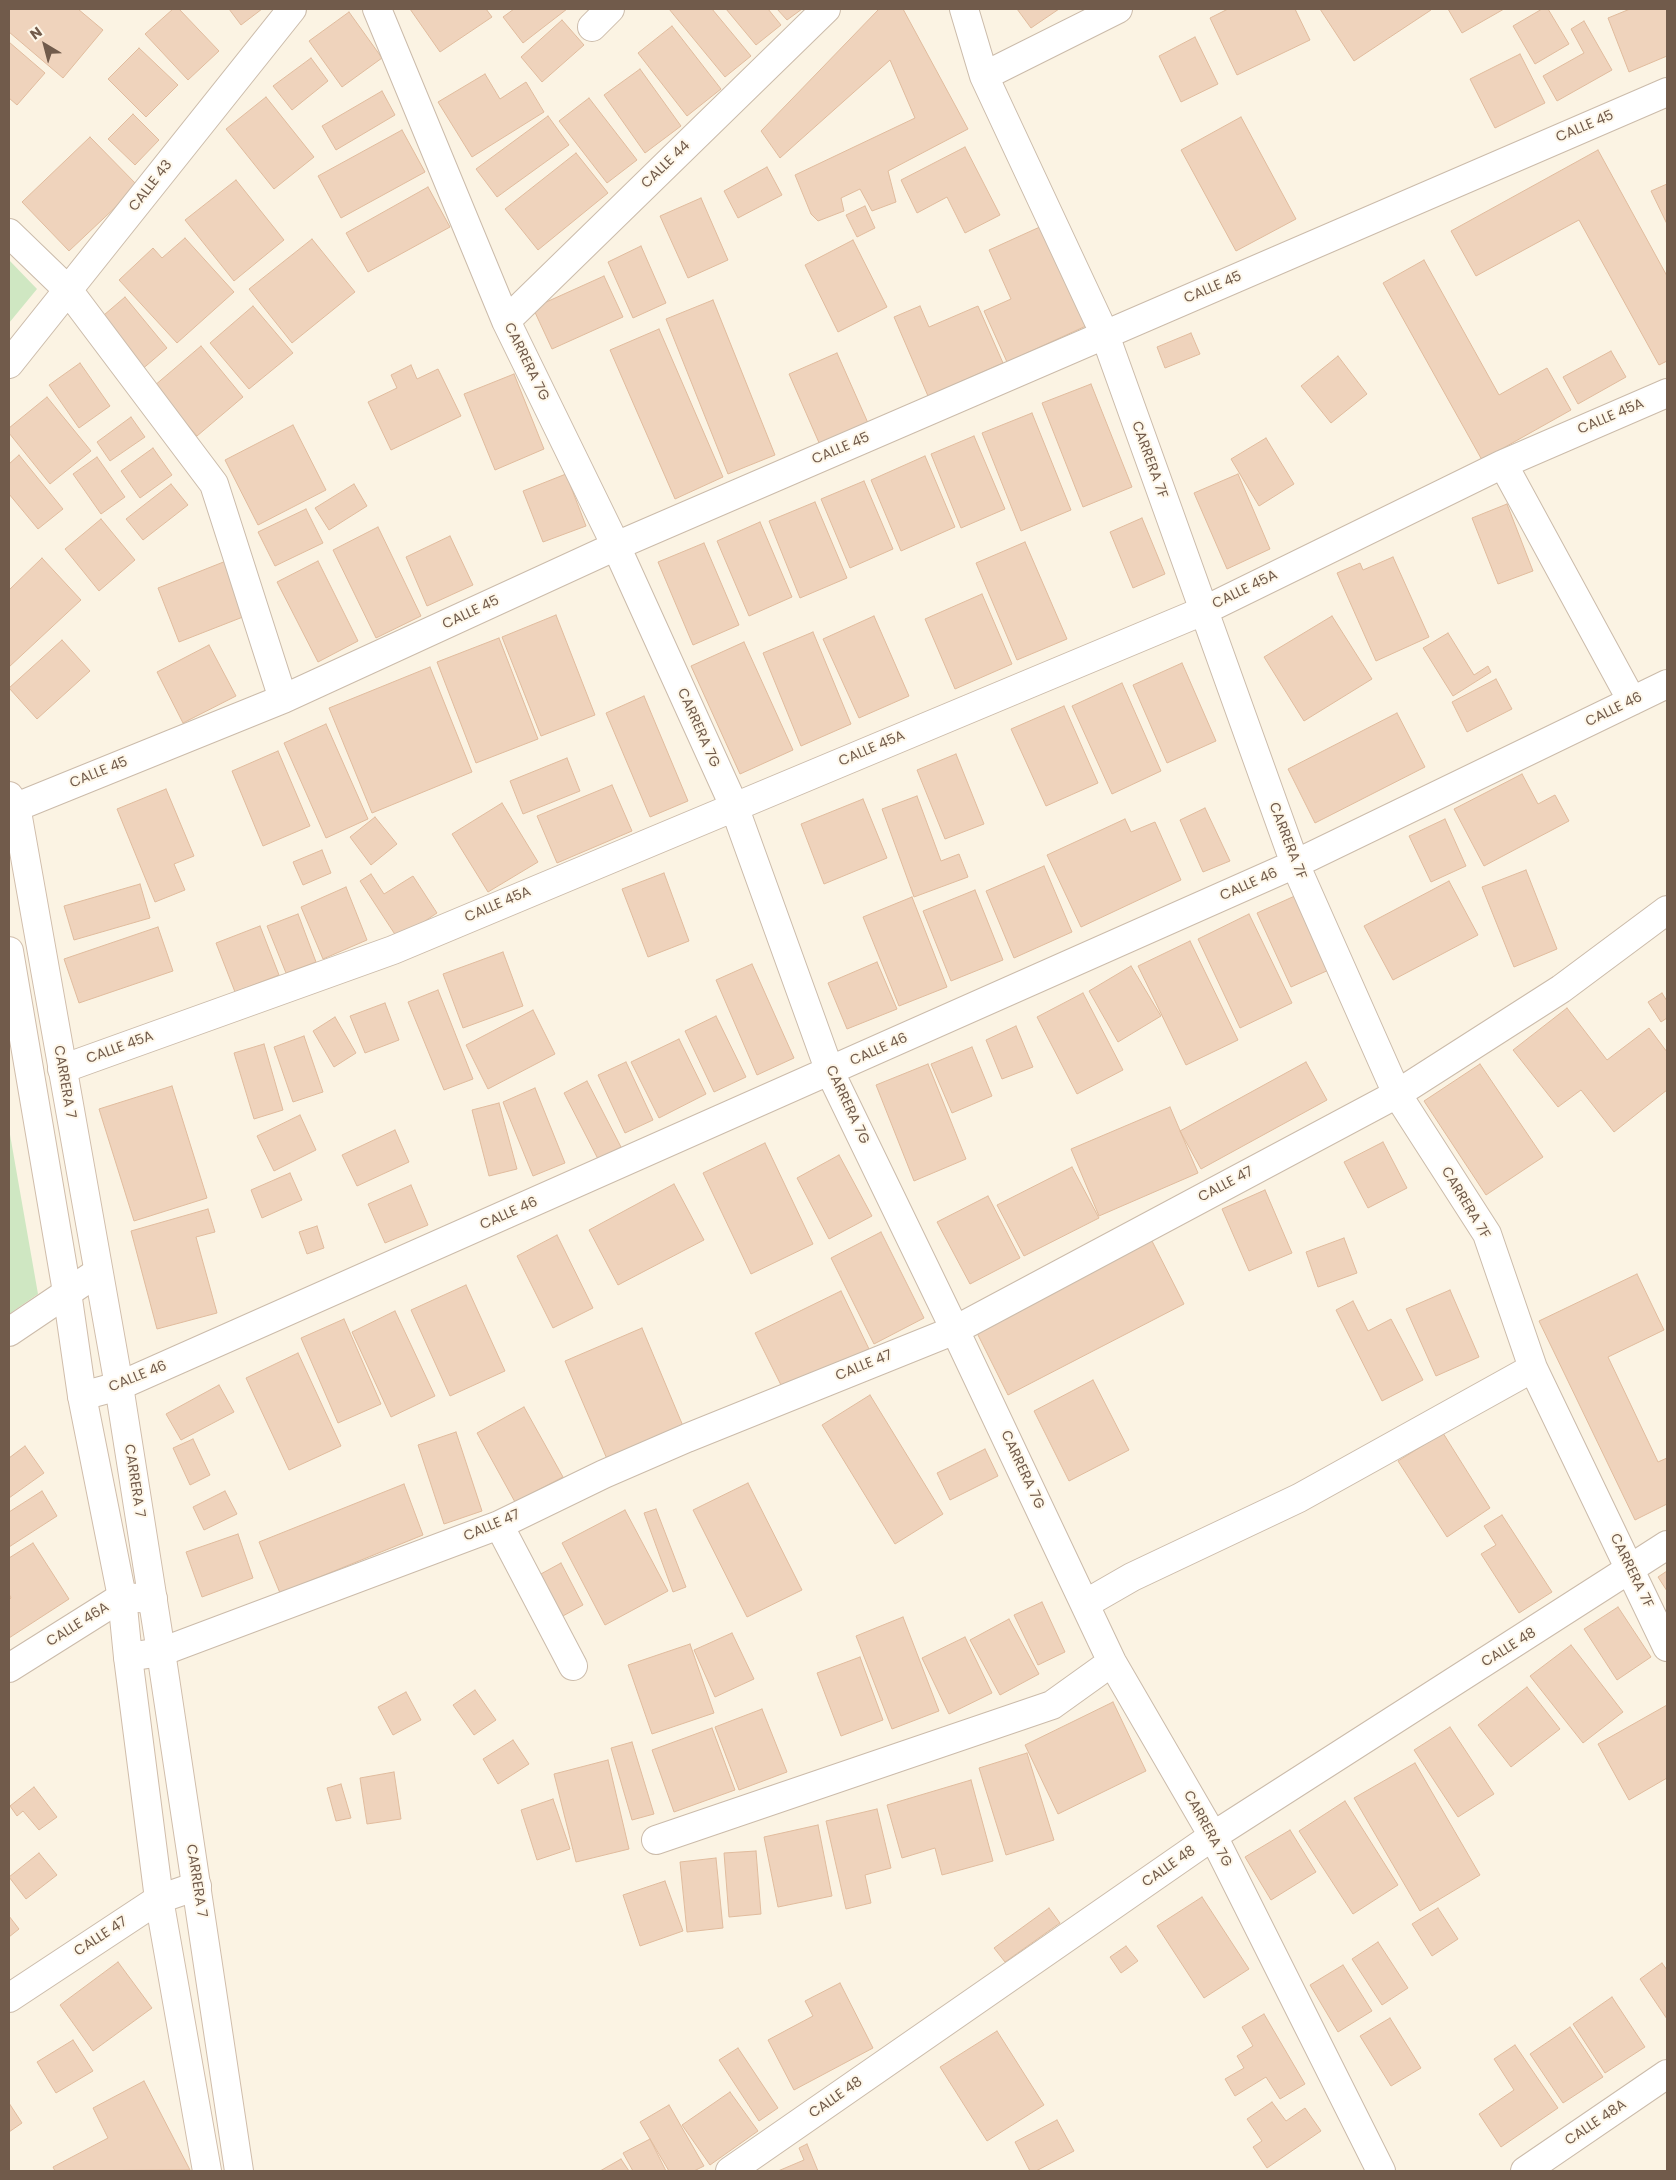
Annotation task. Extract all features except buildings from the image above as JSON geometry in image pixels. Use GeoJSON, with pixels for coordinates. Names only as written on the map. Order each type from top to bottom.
{"type":"FeatureCollection","features":[{"type":"Feature","properties":{"kind":"street","name":"CALLE 43"},"geometry":{"type":"LineString","coordinates":[[9,364],[292,9]]}},
{"type":"Feature","properties":{"kind":"street","name":"CARRERA 7G"},"geometry":{"type":"LineString","coordinates":[[377,9],[506,321],[616,546],[734,806],[830,1072],[955,1330],[1112,1662],[1213,1836],[1381,2171]]}},
{"type":"Feature","properties":{"kind":"street","name":"CALLE 44"},"geometry":{"type":"LineString","coordinates":[[506,321],[826,9]]}},
{"type":"Feature","properties":{"kind":"street","name":"CARRERA 7F"},"geometry":{"type":"LineString","coordinates":[[964,9],[984,76],[1104,334],[1295,864],[1397,1094],[1486,1234],[1533,1368],[1667,1647]]}},
{"type":"Feature","properties":{"kind":"street"},"geometry":{"type":"LineString","coordinates":[[984,76],[1118,9]]}},
{"type":"Feature","properties":{"kind":"street","name":"CALLE 45"},"geometry":{"type":"LineString","coordinates":[[11,804],[283,699],[616,546],[1667,92]]}},
{"type":"Feature","properties":{"kind":"street"},"geometry":{"type":"LineString","coordinates":[[9,233],[68,290],[214,484],[283,699]]}},
{"type":"Feature","properties":{"kind":"street","name":"CALLE 45A"},"geometry":{"type":"LineString","coordinates":[[62,1069],[393,950],[1203,611],[1503,464],[1667,393]]}},
{"type":"Feature","properties":{"kind":"street"},"geometry":{"type":"LineString","coordinates":[[1503,464],[1632,701]]}},
{"type":"Feature","properties":{"kind":"street","name":"CALLE 46"},"geometry":{"type":"LineString","coordinates":[[82,1396],[119,1386],[1295,864],[1667,684]]}},
{"type":"Feature","properties":{"kind":"street","name":"CARRERA 7"},"geometry":{"type":"LineString","coordinates":[[11,804],[62,1069],[119,1386],[197,1886],[238,2170]]}},
{"type":"Feature","properties":{"kind":"street","name":"CALLE 47"},"geometry":{"type":"LineString","coordinates":[[128,1657],[161,1652],[500,1526],[604,1474],[687,1438],[955,1330],[1397,1094],[1561,989],[1667,910]]}},
{"type":"Feature","properties":{"kind":"street"},"geometry":{"type":"LineString","coordinates":[[9,951],[67,1292],[82,1396],[122,1597],[159,1899],[207,2171]]}},
{"type":"Feature","properties":{"kind":"street"},"geometry":{"type":"LineString","coordinates":[[9,1332],[98,1272]]}},
{"type":"Feature","properties":{"kind":"street"},"geometry":{"type":"LineString","coordinates":[[1085,1604],[1132,1578],[1299,1498],[1533,1368]]}},
{"type":"Feature","properties":{"kind":"street"},"geometry":{"type":"LineString","coordinates":[[500,1526],[573,1666]]}},
{"type":"Feature","properties":{"kind":"street","name":"CALLE 48"},"geometry":{"type":"LineString","coordinates":[[730,2171],[1213,1836],[1667,1545]]}},
{"type":"Feature","properties":{"kind":"street","name":"CALLE 46A"},"geometry":{"type":"LineString","coordinates":[[9,1668],[122,1597],[153,1599]]}},
{"type":"Feature","properties":{"kind":"street"},"geometry":{"type":"LineString","coordinates":[[656,1840],[1052,1705],[1112,1662]]}},
{"type":"Feature","properties":{"kind":"street","name":"CALLE 47"},"geometry":{"type":"LineString","coordinates":[[9,1998],[159,1899],[197,1886]]}},
{"type":"Feature","properties":{"kind":"street","name":"CALLE 48A"},"geometry":{"type":"LineString","coordinates":[[1525,2171],[1667,2074]]}},
{"type":"Feature","properties":{"kind":"green space"},"geometry":{"type":"Polygon","coordinates":[[[9,260],[37,289],[9,323],[9,260]]]}},
{"type":"Feature","properties":{"kind":"green space"},"geometry":{"type":"Polygon","coordinates":[[[9,1129],[38,1294],[9,1314],[9,1129]]]}}]}
